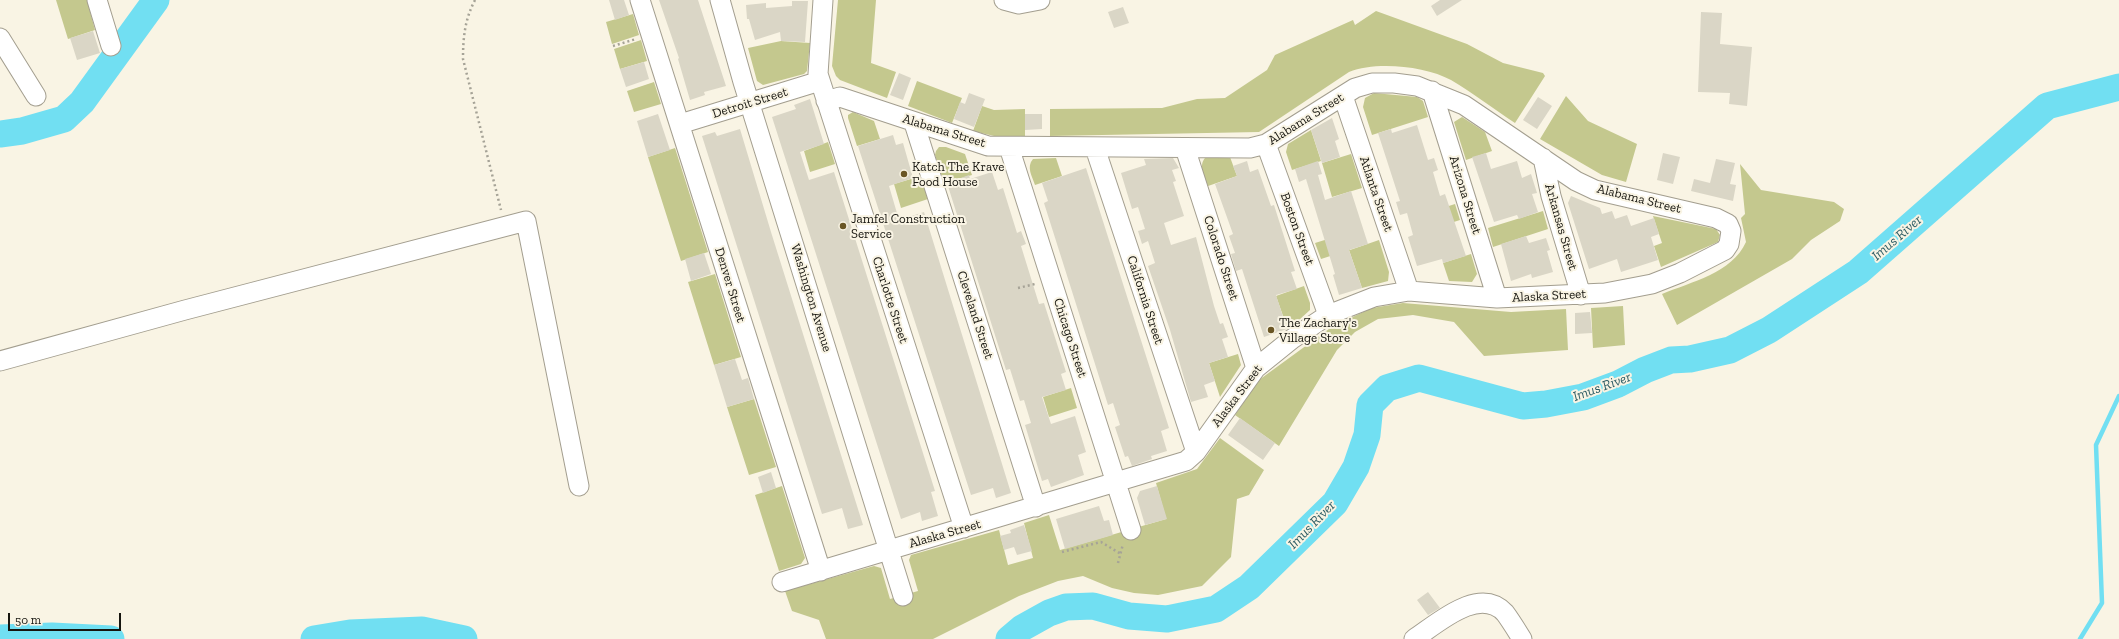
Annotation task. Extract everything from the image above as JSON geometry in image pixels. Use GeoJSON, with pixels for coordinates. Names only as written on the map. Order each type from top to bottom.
{"type":"FeatureCollection","features":[{"type":"Feature","properties":{"kind":"street"},"geometry":{"type":"LineString","coordinates":[[97,0],[111,46]]}},
{"type":"Feature","properties":{"kind":"street","name":"Denver Street"},"geometry":{"type":"LineString","coordinates":[[640,0],[821,571]]}},
{"type":"Feature","properties":{"kind":"street","name":"Washington Avenue"},"geometry":{"type":"LineString","coordinates":[[720,0],[750,103],[890,550],[903,596]]}},
{"type":"Feature","properties":{"kind":"street","name":"Charlotte Street"},"geometry":{"type":"LineString","coordinates":[[823,0],[817,67],[820,82],[964,528]]}},
{"type":"Feature","properties":{"kind":"street"},"geometry":{"type":"LineString","coordinates":[[1004,0],[1019,4],[1040,0]]}},
{"type":"Feature","properties":{"kind":"street"},"geometry":{"type":"LineString","coordinates":[[0,38],[36,96]]}},
{"type":"Feature","properties":{"kind":"street","name":"Detroit Street"},"geometry":{"type":"LineString","coordinates":[[680,124],[820,82]]}},
{"type":"Feature","properties":{"kind":"street","name":"Alabama Street"},"geometry":{"type":"LineString","coordinates":[[826,101],[840,97],[914,123],[988,146],[1250,148],[1266,144],[1355,88],[1372,83],[1394,83],[1417,86],[1464,105],[1576,180],[1595,190],[1716,218],[1728,224],[1731,231]]}},
{"type":"Feature","properties":{"kind":"street","name":"Arizona Street"},"geometry":{"type":"LineString","coordinates":[[1432,91],[1497,298]]}},
{"type":"Feature","properties":{"kind":"street","name":"Atlanta Street"},"geometry":{"type":"LineString","coordinates":[[1343,96],[1409,291]]}},
{"type":"Feature","properties":{"kind":"street","name":"Cleveland Street"},"geometry":{"type":"LineString","coordinates":[[914,123],[1036,507]]}},
{"type":"Feature","properties":{"kind":"street","name":"Boston Street"},"geometry":{"type":"LineString","coordinates":[[1266,144],[1328,315]]}},
{"type":"Feature","properties":{"kind":"street","name":"Chicago Street"},"geometry":{"type":"LineString","coordinates":[[1009,147],[1116,483],[1128,534]]}},
{"type":"Feature","properties":{"kind":"street","name":"California Street"},"geometry":{"type":"LineString","coordinates":[[1095,148],[1196,452]]}},
{"type":"Feature","properties":{"kind":"street","name":"Colorado Street"},"geometry":{"type":"LineString","coordinates":[[1186,148],[1256,368]]}},
{"type":"Feature","properties":{"kind":"street","name":"Arkansas Street"},"geometry":{"type":"LineString","coordinates":[[1543,158],[1551,196],[1581,295]]}},
{"type":"Feature","properties":{"kind":"street"},"geometry":{"type":"LineString","coordinates":[[0,361],[526,221],[579,486]]}},
{"type":"Feature","properties":{"kind":"street","name":"Alaska Street"},"geometry":{"type":"LineString","coordinates":[[782,582],[1186,461],[1196,452],[1256,368],[1292,339],[1328,315],[1374,297],[1409,291],[1497,298],[1605,293],[1652,284],[1680,273],[1725,250],[1729,244],[1731,231]]}},
{"type":"Feature","properties":{"kind":"street"},"geometry":{"type":"LineString","coordinates":[[1414,639],[1455,611],[1467,605],[1479,604],[1493,605],[1504,613],[1522,639]]}},
{"type":"Feature","properties":{"kind":"path"},"geometry":{"type":"LineString","coordinates":[[475,0],[468,14],[464,35],[463,58],[505,226]]}},
{"type":"Feature","properties":{"kind":"path"},"geometry":{"type":"LineString","coordinates":[[613,46],[651,34]]}},
{"type":"Feature","properties":{"kind":"path"},"geometry":{"type":"LineString","coordinates":[[1018,288],[1038,282]]}},
{"type":"Feature","properties":{"kind":"path"},"geometry":{"type":"LineString","coordinates":[[1118,563],[1128,534]]}},
{"type":"Feature","properties":{"kind":"path"},"geometry":{"type":"LineString","coordinates":[[1062,552],[1101,542],[1121,554]]}},
{"type":"Feature","properties":{"kind":"green space"},"geometry":{"type":"Polygon","coordinates":[[[56,0],[87,0],[95,30],[68,39],[56,0]]]}},
{"type":"Feature","properties":{"kind":"green space"},"geometry":{"type":"Polygon","coordinates":[[[838,0],[876,0],[871,63],[896,72],[887,98],[840,80],[836,76],[832,66],[838,0]]]}},
{"type":"Feature","properties":{"kind":"green space"},"geometry":{"type":"Polygon","coordinates":[[[1376,11],[1467,44],[1503,63],[1543,73],[1545,76],[1515,123],[1459,85],[1440,75],[1414,68],[1386,66],[1360,69],[1349,72],[1259,132],[1050,136],[1050,109],[1162,108],[1197,99],[1225,98],[1267,70],[1275,55],[1353,20],[1355,25],[1376,11]]]}},
{"type":"Feature","properties":{"kind":"green space"},"geometry":{"type":"Polygon","coordinates":[[[633,14],[639,35],[612,44],[606,22],[633,14]]]}},
{"type":"Feature","properties":{"kind":"green space"},"geometry":{"type":"Polygon","coordinates":[[[641,40],[647,61],[620,69],[614,49],[641,40]]]}},
{"type":"Feature","properties":{"kind":"green space"},"geometry":{"type":"Polygon","coordinates":[[[781,41],[810,43],[807,71],[804,74],[763,85],[757,81],[748,48],[781,41]]]}},
{"type":"Feature","properties":{"kind":"green space"},"geometry":{"type":"Polygon","coordinates":[[[917,81],[962,98],[952,123],[908,106],[917,81]]]}},
{"type":"Feature","properties":{"kind":"green space"},"geometry":{"type":"Polygon","coordinates":[[[654,82],[661,104],[634,112],[627,91],[654,82]]]}},
{"type":"Feature","properties":{"kind":"green space"},"geometry":{"type":"Polygon","coordinates":[[[1374,93],[1417,97],[1423,101],[1428,117],[1372,135],[1363,107],[1365,98],[1374,93]]]}},
{"type":"Feature","properties":{"kind":"green space"},"geometry":{"type":"Polygon","coordinates":[[[1566,96],[1588,121],[1637,144],[1626,182],[1602,175],[1540,139],[1566,96]]]}},
{"type":"Feature","properties":{"kind":"green space"},"geometry":{"type":"Polygon","coordinates":[[[982,106],[994,110],[1025,109],[1025,136],[994,136],[973,131],[982,106]]]}},
{"type":"Feature","properties":{"kind":"green space"},"geometry":{"type":"Polygon","coordinates":[[[853,112],[874,121],[880,139],[857,146],[848,118],[848,115],[853,112]]]}},
{"type":"Feature","properties":{"kind":"green space"},"geometry":{"type":"Polygon","coordinates":[[[1462,117],[1485,132],[1492,151],[1466,160],[1454,122],[1462,117]]]}},
{"type":"Feature","properties":{"kind":"green space"},"geometry":{"type":"Polygon","coordinates":[[[1311,130],[1321,161],[1292,170],[1286,152],[1288,144],[1311,130]]]}},
{"type":"Feature","properties":{"kind":"green space"},"geometry":{"type":"Polygon","coordinates":[[[828,142],[835,164],[810,172],[804,151],[828,142]]]}},
{"type":"Feature","properties":{"kind":"green space"},"geometry":{"type":"Polygon","coordinates":[[[939,147],[946,147],[965,154],[972,175],[944,183],[935,155],[939,147]]]}},
{"type":"Feature","properties":{"kind":"green space"},"geometry":{"type":"Polygon","coordinates":[[[675,148],[708,252],[681,261],[648,157],[675,148]]]}},
{"type":"Feature","properties":{"kind":"green space"},"geometry":{"type":"Polygon","coordinates":[[[1351,154],[1362,188],[1332,197],[1322,163],[1351,154]]]}},
{"type":"Feature","properties":{"kind":"green space"},"geometry":{"type":"Polygon","coordinates":[[[1230,157],[1237,176],[1208,186],[1202,168],[1205,158],[1230,157]]]}},
{"type":"Feature","properties":{"kind":"green space"},"geometry":{"type":"Polygon","coordinates":[[[1056,158],[1062,176],[1035,185],[1030,168],[1033,159],[1056,158]]]}},
{"type":"Feature","properties":{"kind":"green space"},"geometry":{"type":"Polygon","coordinates":[[[1740,164],[1761,190],[1834,202],[1844,209],[1840,221],[1811,240],[1792,259],[1677,325],[1662,294],[1710,275],[1721,269],[1740,253],[1746,242],[1741,218],[1745,214],[1740,164]]]}},
{"type":"Feature","properties":{"kind":"green space"},"geometry":{"type":"Polygon","coordinates":[[[921,176],[928,199],[901,208],[894,184],[921,176]]]}},
{"type":"Feature","properties":{"kind":"green space"},"geometry":{"type":"Polygon","coordinates":[[[1455,204],[1460,220],[1432,229],[1427,213],[1455,204]]]}},
{"type":"Feature","properties":{"kind":"green space"},"geometry":{"type":"Polygon","coordinates":[[[1543,211],[1548,229],[1493,247],[1488,228],[1543,211]]]}},
{"type":"Feature","properties":{"kind":"green space"},"geometry":{"type":"Polygon","coordinates":[[[1653,216],[1716,229],[1720,235],[1718,242],[1661,267],[1654,246],[1662,243],[1653,216]]]}},
{"type":"Feature","properties":{"kind":"green space"},"geometry":{"type":"Polygon","coordinates":[[[1344,234],[1350,250],[1379,240],[1389,272],[1388,281],[1362,288],[1349,250],[1321,259],[1315,243],[1344,234]]]}},
{"type":"Feature","properties":{"kind":"green space"},"geometry":{"type":"Polygon","coordinates":[[[1471,254],[1477,274],[1472,282],[1449,281],[1443,263],[1471,254]]]}},
{"type":"Feature","properties":{"kind":"green space"},"geometry":{"type":"Polygon","coordinates":[[[715,274],[741,357],[714,365],[688,282],[715,274]]]}},
{"type":"Feature","properties":{"kind":"green space"},"geometry":{"type":"Polygon","coordinates":[[[1304,286],[1310,303],[1310,310],[1288,330],[1276,296],[1304,286]]]}},
{"type":"Feature","properties":{"kind":"green space"},"geometry":{"type":"Polygon","coordinates":[[[1403,303],[1511,312],[1566,309],[1568,350],[1484,356],[1454,322],[1413,315],[1378,319],[1355,332],[1337,350],[1279,446],[1235,415],[1259,380],[1333,326],[1372,308],[1403,303]]]}},
{"type":"Feature","properties":{"kind":"green space"},"geometry":{"type":"Polygon","coordinates":[[[1623,306],[1625,345],[1593,348],[1591,308],[1623,306]]]}},
{"type":"Feature","properties":{"kind":"green space"},"geometry":{"type":"Polygon","coordinates":[[[1238,354],[1241,365],[1220,397],[1209,363],[1238,354]]]}},
{"type":"Feature","properties":{"kind":"green space"},"geometry":{"type":"Polygon","coordinates":[[[1071,388],[1077,408],[1049,417],[1043,397],[1071,388]]]}},
{"type":"Feature","properties":{"kind":"green space"},"geometry":{"type":"Polygon","coordinates":[[[754,399],[776,467],[749,475],[727,407],[754,399]]]}},
{"type":"Feature","properties":{"kind":"green space"},"geometry":{"type":"Polygon","coordinates":[[[1220,438],[1264,470],[1249,495],[1237,499],[1231,557],[1202,586],[1158,595],[1134,593],[1112,588],[1083,576],[1058,581],[1019,596],[933,639],[826,639],[819,620],[792,611],[785,591],[874,566],[881,568],[890,599],[918,591],[909,560],[911,555],[999,530],[1008,565],[1033,558],[1024,523],[1049,515],[1060,550],[1166,519],[1156,483],[1197,469],[1220,438]]]}},
{"type":"Feature","properties":{"kind":"green space"},"geometry":{"type":"Polygon","coordinates":[[[782,486],[805,558],[801,564],[779,571],[755,495],[782,486]]]}},
{"type":"Feature","properties":{"kind":"building"},"geometry":{"type":"Polygon","coordinates":[[[609,0],[624,0],[629,15],[615,20],[609,0]]]}},
{"type":"Feature","properties":{"kind":"building"},"geometry":{"type":"Polygon","coordinates":[[[659,0],[698,0],[726,86],[704,92],[705,95],[690,100],[678,59],[679,58],[659,0]]]}},
{"type":"Feature","properties":{"kind":"building"},"geometry":{"type":"Polygon","coordinates":[[[1440,0],[1462,0],[1437,16],[1431,6],[1440,0]]]}},
{"type":"Feature","properties":{"kind":"building"},"geometry":{"type":"Polygon","coordinates":[[[792,1],[808,1],[805,42],[781,41],[780,32],[755,40],[749,19],[747,19],[746,5],[766,3],[766,8],[792,6],[792,1]]]}},
{"type":"Feature","properties":{"kind":"building"},"geometry":{"type":"Polygon","coordinates":[[[1123,7],[1129,23],[1114,28],[1108,12],[1123,7]]]}},
{"type":"Feature","properties":{"kind":"building"},"geometry":{"type":"Polygon","coordinates":[[[1701,12],[1722,13],[1720,44],[1752,47],[1747,106],[1729,104],[1730,93],[1698,92],[1701,12]]]}},
{"type":"Feature","properties":{"kind":"building"},"geometry":{"type":"Polygon","coordinates":[[[93,31],[100,53],[77,60],[70,38],[93,31]]]}},
{"type":"Feature","properties":{"kind":"building"},"geometry":{"type":"Polygon","coordinates":[[[644,62],[649,79],[626,87],[620,69],[644,62]]]}},
{"type":"Feature","properties":{"kind":"building"},"geometry":{"type":"Polygon","coordinates":[[[899,73],[911,78],[903,100],[890,95],[899,73]]]}},
{"type":"Feature","properties":{"kind":"building"},"geometry":{"type":"Polygon","coordinates":[[[969,93],[985,99],[974,127],[954,119],[960,102],[965,104],[969,93]]]}},
{"type":"Feature","properties":{"kind":"building"},"geometry":{"type":"Polygon","coordinates":[[[1538,97],[1552,106],[1537,129],[1523,120],[1538,97]]]}},
{"type":"Feature","properties":{"kind":"building"},"geometry":{"type":"Polygon","coordinates":[[[810,99],[824,144],[800,152],[809,180],[834,172],[935,491],[931,492],[938,516],[922,521],[920,512],[901,519],[772,117],[796,109],[794,105],[810,99]]]}},
{"type":"Feature","properties":{"kind":"building"},"geometry":{"type":"Polygon","coordinates":[[[658,114],[670,150],[648,157],[637,121],[658,114]]]}},
{"type":"Feature","properties":{"kind":"building"},"geometry":{"type":"Polygon","coordinates":[[[1025,114],[1042,114],[1042,129],[1025,130],[1025,114]]]}},
{"type":"Feature","properties":{"kind":"building"},"geometry":{"type":"Polygon","coordinates":[[[1332,118],[1339,139],[1335,141],[1340,157],[1322,163],[1311,130],[1332,118]]]}},
{"type":"Feature","properties":{"kind":"building"},"geometry":{"type":"Polygon","coordinates":[[[1417,125],[1428,160],[1434,158],[1438,170],[1433,172],[1440,196],[1445,194],[1466,256],[1443,263],[1442,259],[1417,266],[1408,237],[1413,235],[1407,213],[1400,215],[1396,202],[1400,201],[1378,133],[1391,129],[1392,133],[1417,125]]]}},
{"type":"Feature","properties":{"kind":"building"},"geometry":{"type":"Polygon","coordinates":[[[740,129],[863,525],[848,529],[842,508],[822,514],[702,136],[715,132],[717,136],[740,129]]]}},
{"type":"Feature","properties":{"kind":"building"},"geometry":{"type":"Polygon","coordinates":[[[893,135],[896,145],[903,143],[913,178],[889,186],[899,220],[924,212],[1011,493],[996,498],[993,488],[971,495],[858,146],[893,135]]]}},
{"type":"Feature","properties":{"kind":"building"},"geometry":{"type":"Polygon","coordinates":[[[1486,153],[1491,169],[1517,161],[1522,178],[1531,174],[1537,193],[1532,194],[1538,212],[1519,219],[1517,215],[1494,222],[1472,157],[1486,153]]]}},
{"type":"Feature","properties":{"kind":"building"},"geometry":{"type":"Polygon","coordinates":[[[1663,153],[1680,157],[1673,184],[1657,180],[1663,153]]]}},
{"type":"Feature","properties":{"kind":"building"},"geometry":{"type":"Polygon","coordinates":[[[1173,158],[1179,168],[1172,170],[1176,181],[1173,182],[1184,216],[1164,223],[1171,245],[1196,237],[1214,306],[1220,324],[1223,323],[1228,337],[1222,339],[1228,357],[1209,363],[1215,381],[1204,385],[1208,397],[1191,402],[1170,330],[1148,266],[1155,263],[1148,241],[1142,244],[1138,231],[1145,229],[1138,207],[1132,209],[1121,173],[1146,165],[1144,159],[1173,158]]]}},
{"type":"Feature","properties":{"kind":"building"},"geometry":{"type":"Polygon","coordinates":[[[1716,159],[1735,163],[1730,184],[1736,185],[1733,201],[1691,191],[1694,179],[1710,183],[1716,159]]]}},
{"type":"Feature","properties":{"kind":"building"},"geometry":{"type":"Polygon","coordinates":[[[1247,161],[1250,172],[1258,169],[1271,206],[1274,205],[1295,271],[1291,272],[1297,289],[1276,295],[1287,329],[1264,337],[1242,269],[1236,271],[1231,254],[1235,253],[1229,236],[1233,234],[1215,184],[1237,176],[1233,166],[1247,161]]]}},
{"type":"Feature","properties":{"kind":"building"},"geometry":{"type":"Polygon","coordinates":[[[1318,161],[1322,174],[1318,175],[1325,200],[1351,191],[1368,244],[1349,250],[1362,288],[1339,295],[1333,275],[1335,274],[1306,179],[1299,182],[1295,169],[1318,161]]]}},
{"type":"Feature","properties":{"kind":"building"},"geometry":{"type":"Polygon","coordinates":[[[1086,168],[1169,428],[1161,431],[1167,451],[1151,456],[1152,459],[1132,466],[1128,456],[1125,457],[1115,427],[1120,425],[1113,403],[1108,405],[1044,203],[1048,201],[1042,183],[1086,168]]]}},
{"type":"Feature","properties":{"kind":"building"},"geometry":{"type":"Polygon","coordinates":[[[992,172],[998,190],[1003,188],[1017,233],[1021,231],[1026,244],[1021,246],[1039,304],[1044,303],[1066,372],[1061,374],[1066,390],[1042,397],[1051,424],[1075,416],[1086,452],[1078,455],[1084,475],[1051,487],[1048,479],[1042,481],[1025,425],[1031,423],[1024,400],[1020,401],[1010,369],[1006,370],[947,183],[969,175],[970,179],[992,172]]]}},
{"type":"Feature","properties":{"kind":"building"},"geometry":{"type":"Polygon","coordinates":[[[1571,196],[1600,208],[1602,214],[1612,211],[1615,219],[1627,215],[1631,226],[1654,218],[1659,234],[1651,237],[1658,260],[1621,272],[1617,259],[1589,269],[1568,203],[1571,196]]]}},
{"type":"Feature","properties":{"kind":"building"},"geometry":{"type":"Polygon","coordinates":[[[1526,236],[1529,243],[1546,238],[1550,250],[1547,251],[1553,272],[1532,278],[1531,274],[1511,281],[1501,244],[1526,236]]]}},
{"type":"Feature","properties":{"kind":"building"},"geometry":{"type":"Polygon","coordinates":[[[704,253],[711,274],[691,281],[685,259],[704,253]]]}},
{"type":"Feature","properties":{"kind":"building"},"geometry":{"type":"Polygon","coordinates":[[[1590,312],[1592,333],[1575,334],[1575,313],[1590,312]]]}},
{"type":"Feature","properties":{"kind":"building"},"geometry":{"type":"Polygon","coordinates":[[[735,359],[742,380],[748,378],[754,399],[727,407],[714,365],[735,359]]]}},
{"type":"Feature","properties":{"kind":"building"},"geometry":{"type":"Polygon","coordinates":[[[1240,418],[1275,443],[1263,460],[1228,435],[1240,418]]]}},
{"type":"Feature","properties":{"kind":"building"},"geometry":{"type":"Polygon","coordinates":[[[771,472],[776,488],[763,493],[758,477],[771,472]]]}},
{"type":"Feature","properties":{"kind":"building"},"geometry":{"type":"Polygon","coordinates":[[[1157,486],[1167,519],[1145,525],[1137,498],[1140,491],[1157,486]]]}},
{"type":"Feature","properties":{"kind":"building"},"geometry":{"type":"Polygon","coordinates":[[[1099,506],[1104,521],[1109,520],[1113,535],[1065,549],[1056,519],[1099,506]]]}},
{"type":"Feature","properties":{"kind":"building"},"geometry":{"type":"Polygon","coordinates":[[[1024,525],[1032,551],[1017,555],[1014,547],[1004,550],[1000,536],[1011,533],[1010,530],[1024,525]]]}},
{"type":"Feature","properties":{"kind":"building"},"geometry":{"type":"Polygon","coordinates":[[[1428,592],[1440,608],[1428,615],[1417,600],[1428,592]]]}},
{"type":"Feature","properties":{"kind":"waterway"},"geometry":{"type":"LineString","coordinates":[[0,134],[22,131],[64,119],[82,102],[156,0]]}},
{"type":"Feature","properties":{"kind":"waterway","name":"Imus River"},"geometry":{"type":"LineString","coordinates":[[1009,639],[1022,628],[1049,613],[1066,607],[1093,606],[1129,616],[1167,619],[1216,609],[1249,587],[1335,503],[1356,467],[1367,435],[1370,405],[1387,388],[1419,378],[1523,406],[1546,404],[1583,397],[1618,384],[1645,370],[1671,360],[1690,359],[1730,350],[1769,330],[1858,272],[2047,106],[2119,87]]}},
{"type":"Feature","properties":{"kind":"waterway"},"geometry":{"type":"LineString","coordinates":[[2080,639],[2102,603],[2096,445],[2119,396]]}},
{"type":"Feature","properties":{"kind":"waterway","name":"Imus River"},"geometry":{"type":"LineString","coordinates":[[314,639],[350,633],[422,630],[464,639]]}},
{"type":"Feature","properties":{"kind":"waterway","name":"Imus River"},"geometry":{"type":"LineString","coordinates":[[0,638],[52,636],[111,639]]}},
{"type":"Feature","properties":{"kind":"place","name":"Katch The Krave Food House"},"geometry":{"type":"Point","coordinates":[904,174]}},
{"type":"Feature","properties":{"kind":"place","name":"Jamfel Construction Service"},"geometry":{"type":"Point","coordinates":[843,226]}},
{"type":"Feature","properties":{"kind":"place","name":"The Zachary's Village Store"},"geometry":{"type":"Point","coordinates":[1271,330]}}]}
